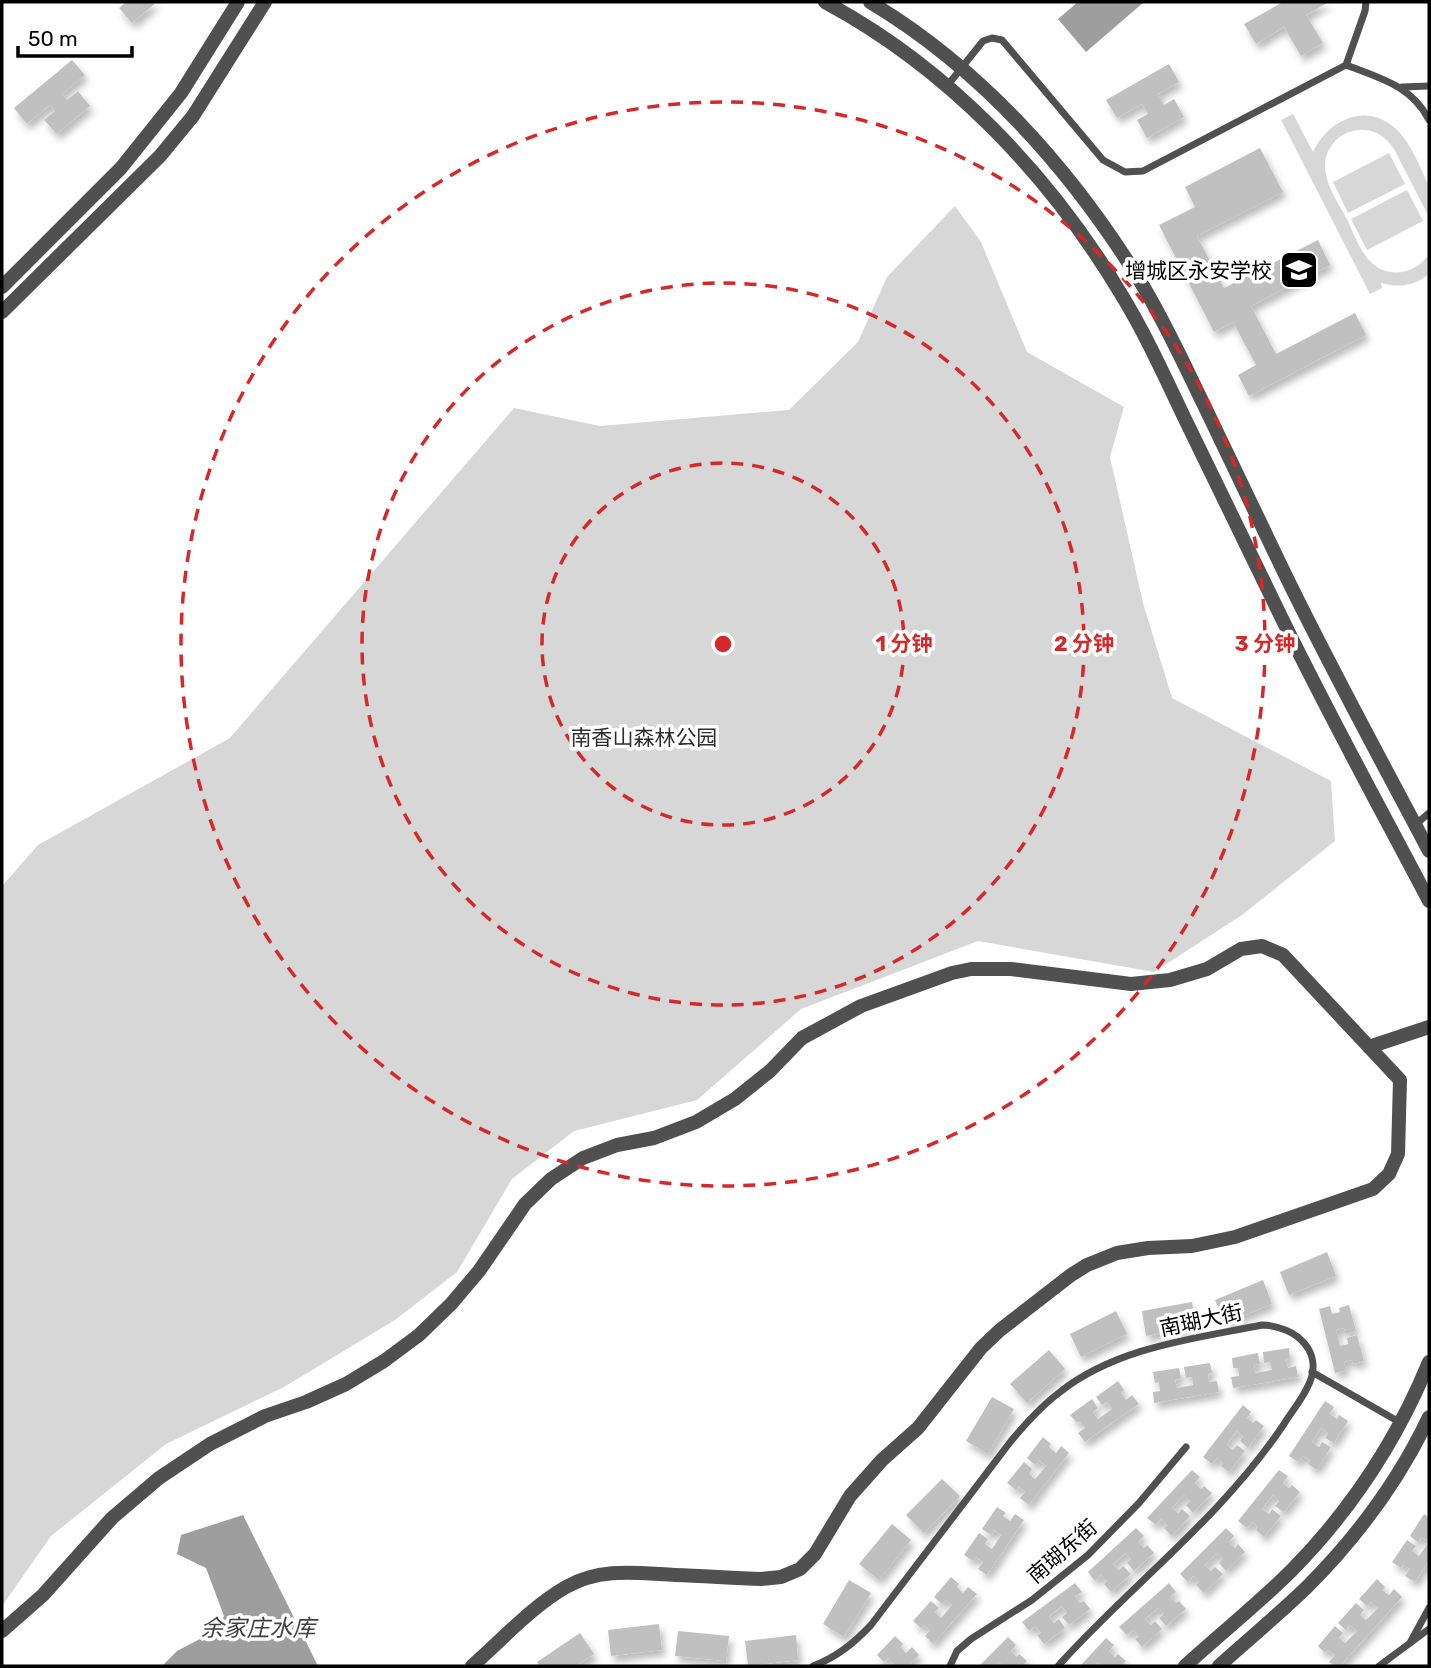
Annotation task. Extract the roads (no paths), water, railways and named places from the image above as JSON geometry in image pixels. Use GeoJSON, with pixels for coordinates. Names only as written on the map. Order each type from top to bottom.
{"type":"FeatureCollection","features":[{"type":"Feature","properties":{"kind":"street"},"geometry":{"type":"LineString","coordinates":[[2,287],[121,168],[181,93],[238,2]]}},
{"type":"Feature","properties":{"kind":"street"},"geometry":{"type":"LineString","coordinates":[[2,313],[160,156],[193,116],[265,2]]}},
{"type":"Feature","properties":{"kind":"street"},"geometry":{"type":"LineString","coordinates":[[825,2],[895,45],[947,87],[1013,149],[1053,195],[1089,244],[1122,294],[1151,348],[1298,652],[1429,901]]}},
{"type":"Feature","properties":{"kind":"street"},"geometry":{"type":"LineString","coordinates":[[870,2],[908,27],[961,69],[1030,134],[1108,231],[1171,337],[1319,642],[1429,851]]}},
{"type":"Feature","properties":{"kind":"street"},"geometry":{"type":"LineString","coordinates":[[2,1631],[43,1595],[112,1518],[159,1478],[210,1444],[265,1416],[346,1384],[384,1362],[419,1335],[458,1296],[479,1271],[524,1204],[551,1179],[583,1158],[617,1145],[654,1138],[696,1122],[735,1099],[770,1071],[802,1038],[861,1006],[952,973],[971,970],[1011,969],[1131,984],[1170,981],[1207,969],[1241,949],[1262,946],[1283,955],[1400,1080],[1398,1154],[1389,1174],[1373,1189],[1235,1237],[1192,1246],[1117,1253],[1087,1265],[1071,1275],[981,1348],[918,1428],[874,1469],[850,1496],[816,1555],[800,1569],[781,1577],[761,1580],[633,1571],[589,1577],[550,1598],[472,1666]]}},
{"type":"Feature","properties":{"kind":"street"},"geometry":{"type":"LineString","coordinates":[[1369,1047],[1429,1027]]}},
{"type":"Feature","properties":{"kind":"street"},"geometry":{"type":"LineString","coordinates":[[1185,1666],[1290,1572],[1354,1497],[1401,1423],[1429,1362]]}},
{"type":"Feature","properties":{"kind":"street"},"geometry":{"type":"LineString","coordinates":[[1219,1666],[1305,1588],[1352,1537],[1392,1482],[1429,1417]]}},
{"type":"Feature","properties":{"kind":"lane"},"geometry":{"type":"LineString","coordinates":[[947,87],[983,41],[992,38],[1002,40],[1103,160],[1116,169],[1134,172],[1152,168],[1346,65],[1363,19],[1366,2]]}},
{"type":"Feature","properties":{"kind":"lane"},"geometry":{"type":"LineString","coordinates":[[1346,65],[1401,87],[1419,104],[1429,120]]}},
{"type":"Feature","properties":{"kind":"lane"},"geometry":{"type":"LineString","coordinates":[[1401,87],[1429,86]]}},
{"type":"Feature","properties":{"kind":"lane"},"geometry":{"type":"LineString","coordinates":[[1415,825],[1429,813]]}},
{"type":"Feature","properties":{"kind":"lane","name":"南瑚大街"},"geometry":{"type":"LineString","coordinates":[[813,1666],[828,1661],[851,1645],[871,1625],[1034,1414],[1062,1390],[1092,1371],[1125,1356],[1160,1346],[1262,1325],[1278,1325],[1293,1331],[1304,1342],[1311,1356],[1312,1372]]}},
{"type":"Feature","properties":{"kind":"lane"},"geometry":{"type":"LineString","coordinates":[[1058,1666],[1090,1631],[1217,1509],[1266,1451],[1308,1387],[1312,1372],[1401,1423]]}},
{"type":"Feature","properties":{"kind":"lane","name":"南瑚东街"},"geometry":{"type":"LineString","coordinates":[[950,1666],[957,1651],[971,1639],[1032,1600],[1088,1555],[1139,1503],[1186,1447]]}},
{"type":"Feature","properties":{"kind":"lane"},"geometry":{"type":"LineString","coordinates":[[1408,1644],[1429,1608]]}},
{"type":"Feature","properties":{"kind":"lane"},"geometry":{"type":"LineString","coordinates":[[1379,1666],[1429,1629]]}},
{"type":"Feature","properties":{"kind":"water"},"geometry":{"type":"Polygon","coordinates":[[[1078,2],[1144,2],[1086,52],[1058,19],[1078,2]]]}},
{"type":"Feature","properties":{"kind":"water","name":"余家庄水库"},"geometry":{"type":"Polygon","coordinates":[[[243,1515],[318,1666],[162,1666],[177,1651],[217,1630],[224,1616],[206,1568],[177,1554],[181,1535],[243,1515]]]}},
{"type":"Feature","properties":{"kind":"place","name":"增城区永安学校"},"geometry":{"type":"Point","coordinates":[1299,270]}},
{"type":"Feature","properties":{"kind":"park label","name":"南香山森林公园"},"geometry":{"type":"Point","coordinates":[644,737]}}]}
